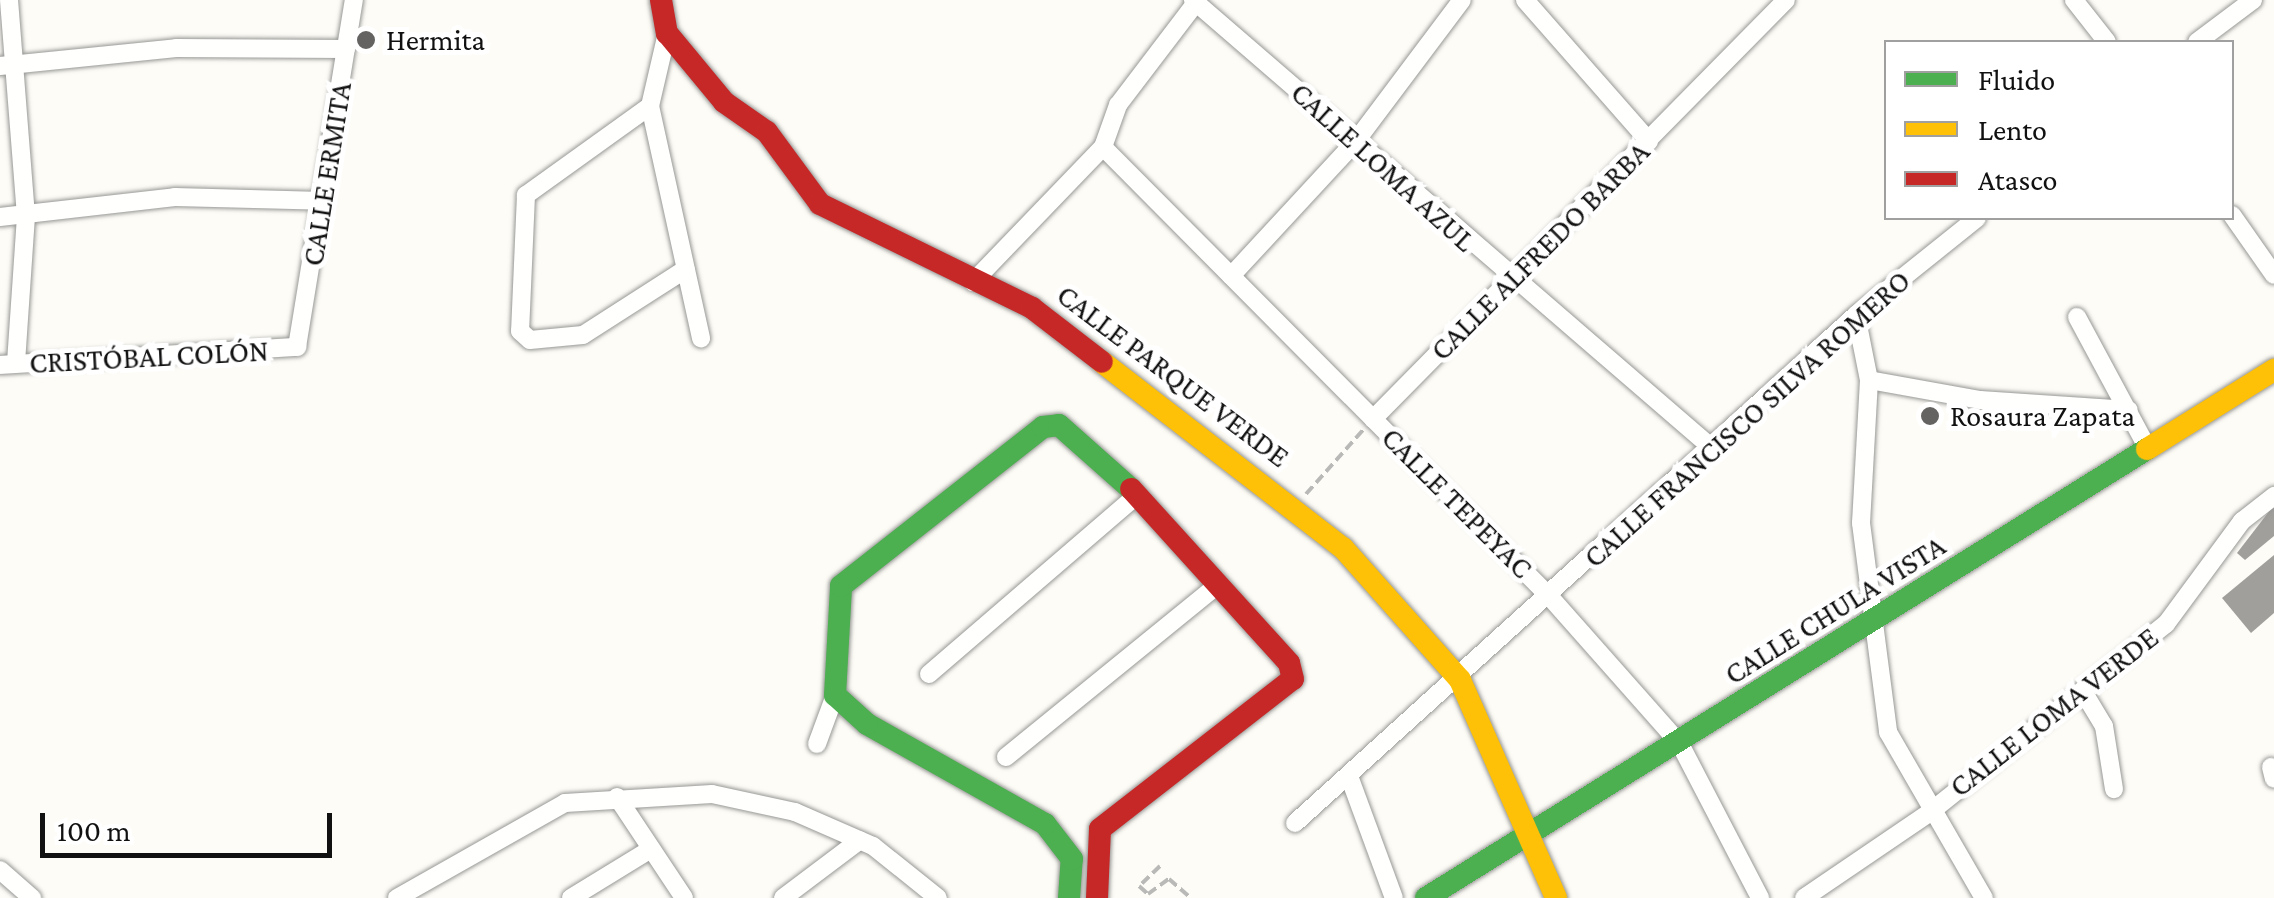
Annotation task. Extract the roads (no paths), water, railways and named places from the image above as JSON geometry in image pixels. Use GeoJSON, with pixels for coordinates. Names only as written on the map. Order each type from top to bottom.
{"type":"FeatureCollection","features":[{"type":"Feature","properties":{"kind":"street"},"geometry":{"type":"LineString","coordinates":[[8,364],[26,216],[8,66],[9,0]]}},
{"type":"Feature","properties":{"kind":"street","name":"CALLE ERMITA"},"geometry":{"type":"LineString","coordinates":[[298,346],[354,0]]}},
{"type":"Feature","properties":{"kind":"street","name":"CALLE PARQUE VERDE"},"geometry":{"type":"LineString","coordinates":[[661,0],[668,33],[724,102],[768,132],[820,204],[1032,308],[1296,506],[1460,680],[1556,898]]}},
{"type":"Feature","properties":{"kind":"street"},"geometry":{"type":"LineString","coordinates":[[1231,276],[1356,141],[1462,0]]}},
{"type":"Feature","properties":{"kind":"street"},"geometry":{"type":"LineString","coordinates":[[1524,0],[1649,141]]}},
{"type":"Feature","properties":{"kind":"street","name":"CALLE ALFREDO BARBA"},"geometry":{"type":"LineString","coordinates":[[1373,418],[1786,0]]}},
{"type":"Feature","properties":{"kind":"street"},"geometry":{"type":"LineString","coordinates":[[2074,0],[2105,40]]}},
{"type":"Feature","properties":{"kind":"street"},"geometry":{"type":"LineString","coordinates":[[2200,40],[2253,0]]}},
{"type":"Feature","properties":{"kind":"street"},"geometry":{"type":"LineString","coordinates":[[973,282],[1104,148],[1118,105],[1195,1]]}},
{"type":"Feature","properties":{"kind":"street","name":"CALLE LOMA AZUL"},"geometry":{"type":"LineString","coordinates":[[1195,1],[1510,280],[1712,448]]}},
{"type":"Feature","properties":{"kind":"street"},"geometry":{"type":"LineString","coordinates":[[668,33],[650,106],[700,338]]}},
{"type":"Feature","properties":{"kind":"street"},"geometry":{"type":"LineString","coordinates":[[8,66],[176,48],[346,49]]}},
{"type":"Feature","properties":{"kind":"street"},"geometry":{"type":"LineString","coordinates":[[650,106],[526,196],[520,332],[530,340],[584,334],[686,270]]}},
{"type":"Feature","properties":{"kind":"street","name":"CALLE TEPEYAC"},"geometry":{"type":"LineString","coordinates":[[1104,148],[1550,597],[1680,744],[1760,898]]}},
{"type":"Feature","properties":{"kind":"street"},"geometry":{"type":"LineString","coordinates":[[0,217],[176,197],[323,201]]}},
{"type":"Feature","properties":{"kind":"street"},"geometry":{"type":"LineString","coordinates":[[2234,218],[2274,275]]}},
{"type":"Feature","properties":{"kind":"street","name":"CALLE FRANCISCO SILVA ROMERO"},"geometry":{"type":"LineString","coordinates":[[1295,823],[1460,680],[1856,315],[1975,220]]}},
{"type":"Feature","properties":{"kind":"street"},"geometry":{"type":"LineString","coordinates":[[1856,315],[1869,380],[1860,523],[1888,732],[1929,812],[1984,898]]}},
{"type":"Feature","properties":{"kind":"street"},"geometry":{"type":"LineString","coordinates":[[2076,317],[2148,449]]}},
{"type":"Feature","properties":{"kind":"street","name":"CRISTÓBAL COLÓN"},"geometry":{"type":"LineString","coordinates":[[8,364],[298,346]]}},
{"type":"Feature","properties":{"kind":"street","name":"CALLE CHULA VISTA"},"geometry":{"type":"LineString","coordinates":[[1426,898],[1680,744],[2274,370]]}},
{"type":"Feature","properties":{"kind":"street"},"geometry":{"type":"LineString","coordinates":[[1869,380],[1980,400],[2129,410]]}},
{"type":"Feature","properties":{"kind":"street"},"geometry":{"type":"LineString","coordinates":[[817,744],[834,695],[841,586],[1043,427],[1070,432],[1138,495],[1289,662],[1293,679],[1094,837],[1097,898]]}},
{"type":"Feature","properties":{"kind":"street"},"geometry":{"type":"LineString","coordinates":[[928,674],[1138,495]]}},
{"type":"Feature","properties":{"kind":"street","name":"CALLE LOMA VERDE"},"geometry":{"type":"LineString","coordinates":[[1804,898],[1929,812],[2084,692],[2178,612],[2242,520],[2274,496]]}},
{"type":"Feature","properties":{"kind":"street"},"geometry":{"type":"LineString","coordinates":[[1006,758],[1218,585]]}},
{"type":"Feature","properties":{"kind":"street"},"geometry":{"type":"LineString","coordinates":[[2084,692],[2104,726],[2114,789]]}},
{"type":"Feature","properties":{"kind":"street"},"geometry":{"type":"LineString","coordinates":[[834,695],[867,724],[1045,824],[1066,846],[1069,898]]}},
{"type":"Feature","properties":{"kind":"street"},"geometry":{"type":"LineString","coordinates":[[1349,776],[1394,898]]}},
{"type":"Feature","properties":{"kind":"street"},"geometry":{"type":"LineString","coordinates":[[397,898],[565,803],[712,794],[794,812],[860,840],[938,898]]}},
{"type":"Feature","properties":{"kind":"street"},"geometry":{"type":"LineString","coordinates":[[617,797],[684,898]]}},
{"type":"Feature","properties":{"kind":"street"},"geometry":{"type":"LineString","coordinates":[[783,898],[860,840]]}},
{"type":"Feature","properties":{"kind":"street"},"geometry":{"type":"LineString","coordinates":[[571,898],[650,849]]}},
{"type":"Feature","properties":{"kind":"street"},"geometry":{"type":"LineString","coordinates":[[0,870],[32,898]]}},
{"type":"Feature","properties":{"kind":"street"},"geometry":{"type":"LineString","coordinates":[[426,880],[438,898]]}},
{"type":"Feature","properties":{"kind":"place","name":"Hermita"},"geometry":{"type":"Point","coordinates":[366,40]}},
{"type":"Feature","properties":{"kind":"place","name":"Rosaura Zapata"},"geometry":{"type":"Point","coordinates":[1930,416]}}]}
